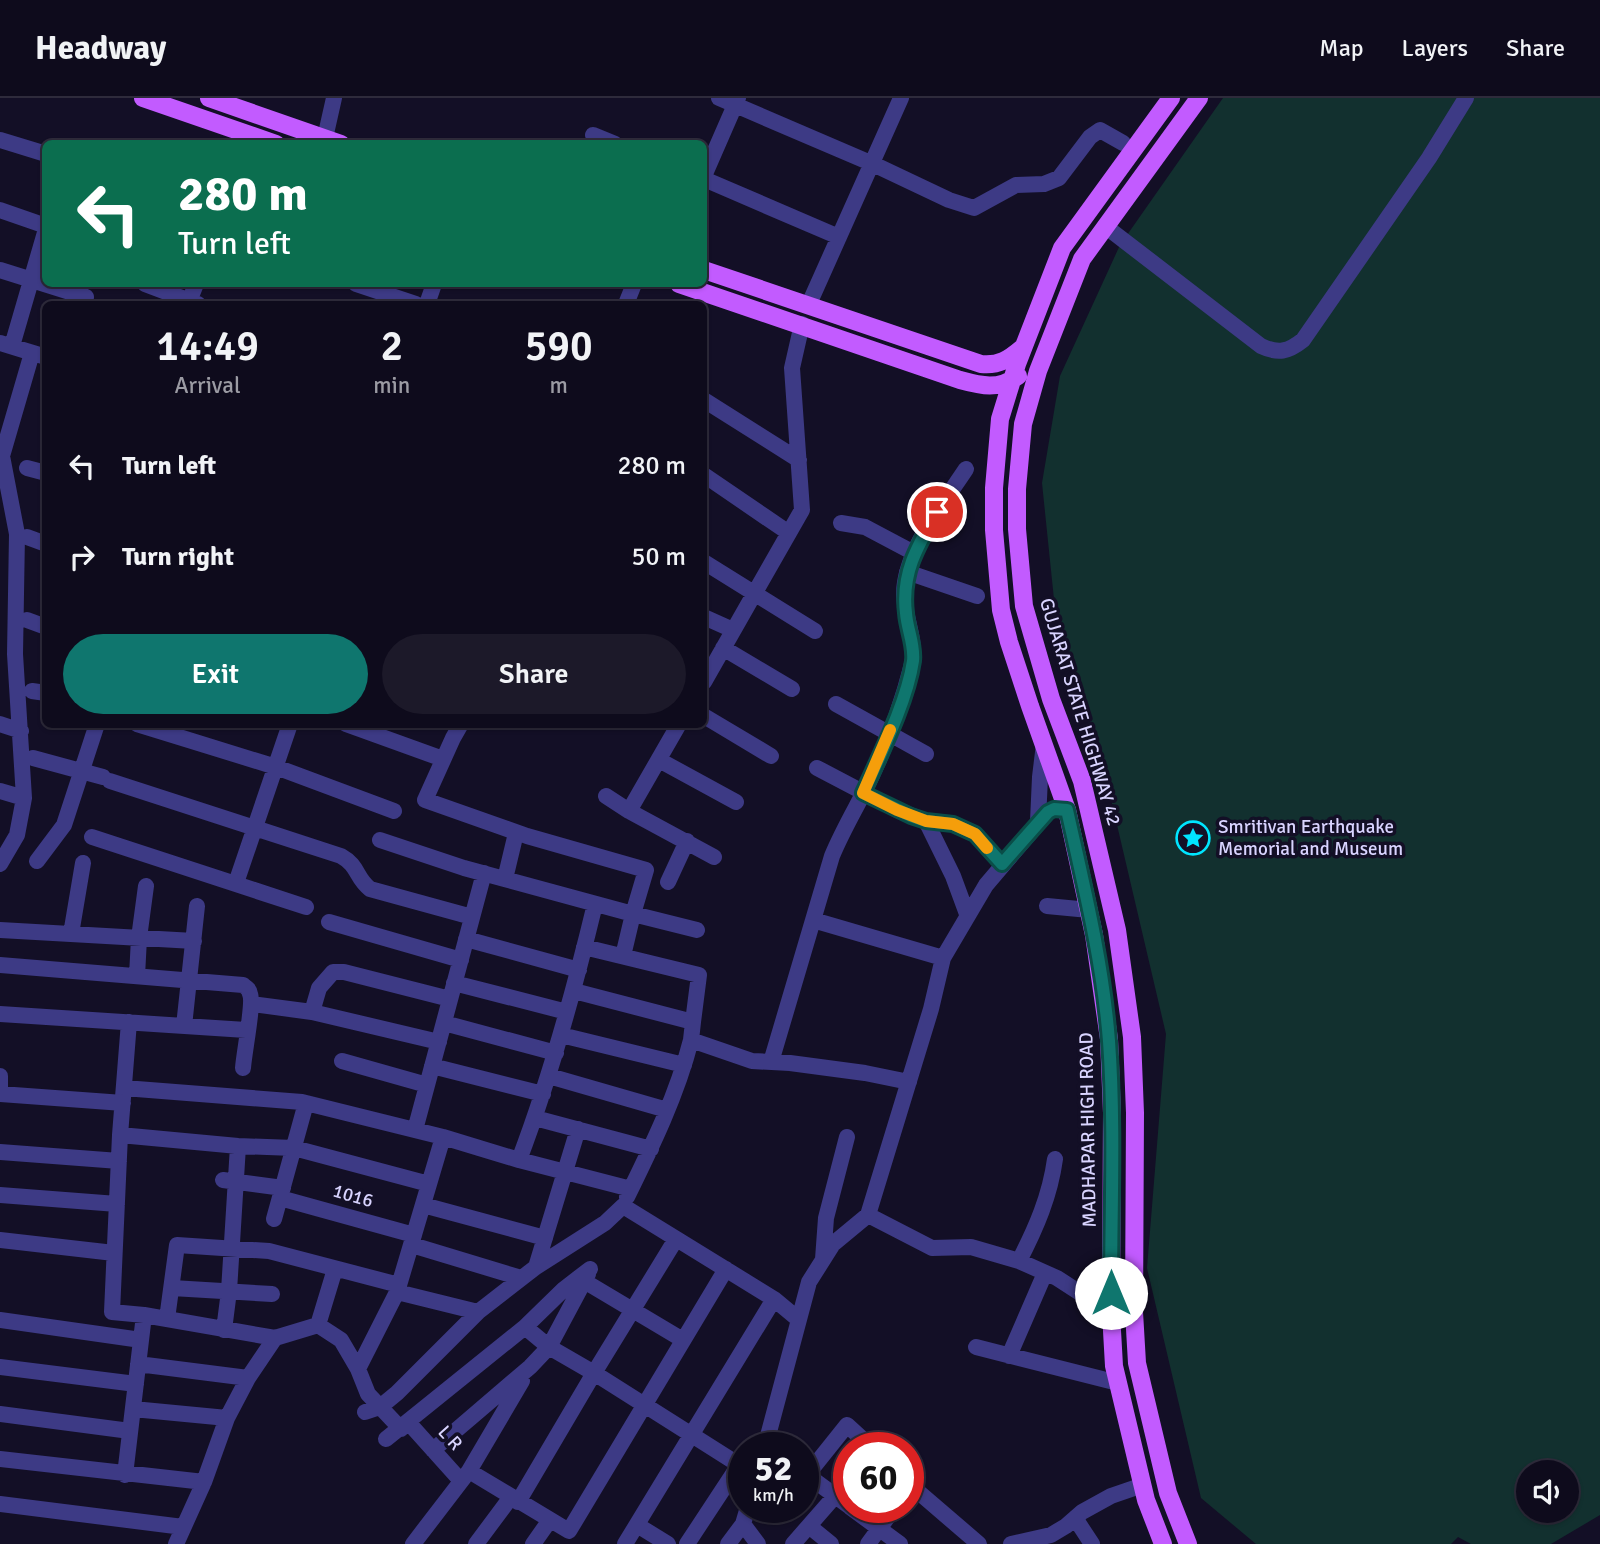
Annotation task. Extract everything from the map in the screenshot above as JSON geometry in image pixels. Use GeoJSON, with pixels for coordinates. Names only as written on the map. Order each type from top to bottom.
{"type":"FeatureCollection","features":[{"type":"Feature","properties":{"kind":"main road"},"geometry":{"type":"LineString","coordinates":[[143,98],[264,140]]}},
{"type":"Feature","properties":{"kind":"main road"},"geometry":{"type":"LineString","coordinates":[[209,98],[330,140]]}},
{"type":"Feature","properties":{"kind":"main road","name":"MADHAPAR HIGH ROAD"},"geometry":{"type":"LineString","coordinates":[[1163,1544],[1143,1485],[1114,1366],[1111,1313],[1112,1113],[1109,1039],[1089,910],[1067,810],[1009,642],[1001,610],[994,530],[994,488],[1000,419],[1023,347],[1062,248],[1171,98]]}},
{"type":"Feature","properties":{"kind":"main road","name":"GUJARAT STATE HIGHWAY 42"},"geometry":{"type":"LineString","coordinates":[[1188,1544],[1168,1493],[1137,1363],[1134,1312],[1135,1113],[1132,1037],[1117,930],[1082,780],[1051,699],[1031,636],[1022,594],[1017,516],[1023,424],[1045,354],[1082,259],[1199,98]]}},
{"type":"Feature","properties":{"kind":"main road"},"geometry":{"type":"LineString","coordinates":[[707,271],[981,364],[992,365],[1006,361],[1023,347]]}},
{"type":"Feature","properties":{"kind":"main road"},"geometry":{"type":"LineString","coordinates":[[688,287],[977,385],[994,387],[1011,381],[1045,354]]}},
{"type":"Feature","properties":{"kind":"main road"},"geometry":{"type":"LineString","coordinates":[[977,385],[989,397],[1000,419]]}},
{"type":"Feature","properties":{"kind":"street"},"geometry":{"type":"LineString","coordinates":[[333,140],[334,98]]}},
{"type":"Feature","properties":{"kind":"street"},"geometry":{"type":"LineString","coordinates":[[719,98],[737,102],[949,200],[974,208],[1016,185],[1053,181],[1065,172],[1090,137],[1100,130],[1123,143]]}},
{"type":"Feature","properties":{"kind":"street"},"geometry":{"type":"LineString","coordinates":[[808,304],[901,98]]}},
{"type":"Feature","properties":{"kind":"street"},"geometry":{"type":"LineString","coordinates":[[1105,226],[1261,346],[1275,352],[1290,350],[1303,340],[1429,158],[1466,98]]}},
{"type":"Feature","properties":{"kind":"street"},"geometry":{"type":"LineString","coordinates":[[707,170],[737,102]]}},
{"type":"Feature","properties":{"kind":"street"},"geometry":{"type":"LineString","coordinates":[[593,135],[605,140]]}},
{"type":"Feature","properties":{"kind":"street"},"geometry":{"type":"LineString","coordinates":[[0,140],[42,154]]}},
{"type":"Feature","properties":{"kind":"street"},"geometry":{"type":"LineString","coordinates":[[707,178],[839,237]]}},
{"type":"Feature","properties":{"kind":"street"},"geometry":{"type":"LineString","coordinates":[[0,210],[42,226]]}},
{"type":"Feature","properties":{"kind":"street"},"geometry":{"type":"LineString","coordinates":[[1,862],[17,835],[24,798],[8,580],[18,565],[17,534],[2,456],[6,415],[39,355],[6,344],[42,242]]}},
{"type":"Feature","properties":{"kind":"street"},"geometry":{"type":"LineString","coordinates":[[0,270],[42,283]]}},
{"type":"Feature","properties":{"kind":"street"},"geometry":{"type":"LineString","coordinates":[[55,287],[86,297]]}},
{"type":"Feature","properties":{"kind":"street"},"geometry":{"type":"LineString","coordinates":[[152,287],[186,301]]}},
{"type":"Feature","properties":{"kind":"street"},"geometry":{"type":"LineString","coordinates":[[365,287],[407,301]]}},
{"type":"Feature","properties":{"kind":"street"},"geometry":{"type":"LineString","coordinates":[[707,677],[803,510],[792,368],[802,324]]}},
{"type":"Feature","properties":{"kind":"street"},"geometry":{"type":"LineString","coordinates":[[707,402],[799,460]]}},
{"type":"Feature","properties":{"kind":"street"},"geometry":{"type":"LineString","coordinates":[[27,468],[42,472]]}},
{"type":"Feature","properties":{"kind":"street"},"geometry":{"type":"LineString","coordinates":[[771,1062],[843,827],[863,793],[902,698],[913,660],[904,592],[907,572],[914,553],[966,468]]}},
{"type":"Feature","properties":{"kind":"street"},"geometry":{"type":"LineString","coordinates":[[707,477],[789,533]]}},
{"type":"Feature","properties":{"kind":"street"},"geometry":{"type":"LineString","coordinates":[[841,523],[865,527],[914,553]]}},
{"type":"Feature","properties":{"kind":"street"},"geometry":{"type":"LineString","coordinates":[[27,537],[42,543]]}},
{"type":"Feature","properties":{"kind":"street"},"geometry":{"type":"LineString","coordinates":[[707,564],[815,631]]}},
{"type":"Feature","properties":{"kind":"street"},"geometry":{"type":"LineString","coordinates":[[907,572],[977,596]]}},
{"type":"Feature","properties":{"kind":"street"},"geometry":{"type":"LineString","coordinates":[[707,618],[733,630]]}},
{"type":"Feature","properties":{"kind":"street"},"geometry":{"type":"LineString","coordinates":[[27,620],[42,626]]}},
{"type":"Feature","properties":{"kind":"street"},"geometry":{"type":"LineString","coordinates":[[723,648],[792,689]]}},
{"type":"Feature","properties":{"kind":"street"},"geometry":{"type":"LineString","coordinates":[[0,662],[16,667]]}},
{"type":"Feature","properties":{"kind":"street"},"geometry":{"type":"LineString","coordinates":[[836,704],[926,754]]}},
{"type":"Feature","properties":{"kind":"street"},"geometry":{"type":"LineString","coordinates":[[707,718],[771,756]]}},
{"type":"Feature","properties":{"kind":"street"},"geometry":{"type":"LineString","coordinates":[[0,724],[21,731]]}},
{"type":"Feature","properties":{"kind":"street"},"geometry":{"type":"LineString","coordinates":[[37,861],[64,825],[96,728]]}},
{"type":"Feature","properties":{"kind":"street"},"geometry":{"type":"LineString","coordinates":[[150,728],[276,768],[394,811]]}},
{"type":"Feature","properties":{"kind":"street"},"geometry":{"type":"LineString","coordinates":[[236,883],[289,728]]}},
{"type":"Feature","properties":{"kind":"street"},"geometry":{"type":"LineString","coordinates":[[357,728],[443,759]]}},
{"type":"Feature","properties":{"kind":"street"},"geometry":{"type":"LineString","coordinates":[[459,728],[425,800],[516,833],[646,870],[622,956]]}},
{"type":"Feature","properties":{"kind":"street"},"geometry":{"type":"LineString","coordinates":[[629,811],[677,728]]}},
{"type":"Feature","properties":{"kind":"street"},"geometry":{"type":"LineString","coordinates":[[1038,821],[1044,744]]}},
{"type":"Feature","properties":{"kind":"street"},"geometry":{"type":"LineString","coordinates":[[33,758],[82,771],[341,856],[350,861],[360,881],[370,889],[472,916]]}},
{"type":"Feature","properties":{"kind":"street"},"geometry":{"type":"LineString","coordinates":[[659,760],[736,802]]}},
{"type":"Feature","properties":{"kind":"street"},"geometry":{"type":"LineString","coordinates":[[817,768],[897,810],[926,821],[953,824],[975,834],[1002,864]]}},
{"type":"Feature","properties":{"kind":"street"},"geometry":{"type":"LineString","coordinates":[[0,791],[24,798]]}},
{"type":"Feature","properties":{"kind":"street"},"geometry":{"type":"LineString","coordinates":[[606,796],[714,857]]}},
{"type":"Feature","properties":{"kind":"street"},"geometry":{"type":"LineString","coordinates":[[769,1432],[809,1282],[833,1244],[868,1215],[931,1009],[943,958],[967,914],[1002,864],[1038,821],[1054,809],[1067,810]]}},
{"type":"Feature","properties":{"kind":"street"},"geometry":{"type":"LineString","coordinates":[[926,821],[953,876],[967,914]]}},
{"type":"Feature","properties":{"kind":"street"},"geometry":{"type":"LineString","coordinates":[[64,825],[306,907]]}},
{"type":"Feature","properties":{"kind":"street"},"geometry":{"type":"LineString","coordinates":[[505,879],[516,833]]}},
{"type":"Feature","properties":{"kind":"street"},"geometry":{"type":"LineString","coordinates":[[380,840],[505,879],[697,930]]}},
{"type":"Feature","properties":{"kind":"street"},"geometry":{"type":"LineString","coordinates":[[668,882],[687,841]]}},
{"type":"Feature","properties":{"kind":"street"},"geometry":{"type":"LineString","coordinates":[[71,934],[83,863]]}},
{"type":"Feature","properties":{"kind":"street"},"geometry":{"type":"LineString","coordinates":[[415,1130],[484,873]]}},
{"type":"Feature","properties":{"kind":"street"},"geometry":{"type":"LineString","coordinates":[[136,975],[146,886]]}},
{"type":"Feature","properties":{"kind":"street"},"geometry":{"type":"LineString","coordinates":[[519,1160],[544,1094],[574,991],[594,904]]}},
{"type":"Feature","properties":{"kind":"street"},"geometry":{"type":"LineString","coordinates":[[184,1026],[197,906]]}},
{"type":"Feature","properties":{"kind":"street"},"geometry":{"type":"LineString","coordinates":[[1047,906],[1089,910]]}},
{"type":"Feature","properties":{"kind":"street"},"geometry":{"type":"LineString","coordinates":[[813,919],[943,958]]}},
{"type":"Feature","properties":{"kind":"street"},"geometry":{"type":"LineString","coordinates":[[329,922],[461,960]]}},
{"type":"Feature","properties":{"kind":"street"},"geometry":{"type":"LineString","coordinates":[[0,930],[194,941]]}},
{"type":"Feature","properties":{"kind":"street"},"geometry":{"type":"LineString","coordinates":[[466,939],[579,970]]}},
{"type":"Feature","properties":{"kind":"street"},"geometry":{"type":"LineString","coordinates":[[373,1409],[423,1368],[478,1312],[536,1267],[605,1223],[623,1206],[651,1149],[684,1066],[691,1040],[699,975],[584,947]]}},
{"type":"Feature","properties":{"kind":"street"},"geometry":{"type":"LineString","coordinates":[[0,965],[243,985],[250,991],[252,1004],[246,1030],[243,1068]]}},
{"type":"Feature","properties":{"kind":"street"},"geometry":{"type":"LineString","coordinates":[[312,1012],[319,988],[333,972],[568,1012]]}},
{"type":"Feature","properties":{"kind":"street"},"geometry":{"type":"LineString","coordinates":[[574,991],[693,1022]]}},
{"type":"Feature","properties":{"kind":"street"},"geometry":{"type":"LineString","coordinates":[[252,1004],[312,1012],[439,1042]]}},
{"type":"Feature","properties":{"kind":"street"},"geometry":{"type":"LineString","coordinates":[[0,1014],[246,1030]]}},
{"type":"Feature","properties":{"kind":"street"},"geometry":{"type":"LineString","coordinates":[[129,1022],[111,1312],[144,1315],[275,1338],[318,1325],[335,1269]]}},
{"type":"Feature","properties":{"kind":"street"},"geometry":{"type":"LineString","coordinates":[[444,1023],[556,1053]]}},
{"type":"Feature","properties":{"kind":"street"},"geometry":{"type":"LineString","coordinates":[[561,1035],[684,1066]]}},
{"type":"Feature","properties":{"kind":"street"},"geometry":{"type":"LineString","coordinates":[[691,1040],[752,1061],[865,1073],[909,1082]]}},
{"type":"Feature","properties":{"kind":"street"},"geometry":{"type":"LineString","coordinates":[[342,1061],[427,1085]]}},
{"type":"Feature","properties":{"kind":"street"},"geometry":{"type":"LineString","coordinates":[[432,1066],[544,1094]]}},
{"type":"Feature","properties":{"kind":"street"},"geometry":{"type":"LineString","coordinates":[[0,1076],[0,1093],[306,1103],[443,1137],[631,1189]]}},
{"type":"Feature","properties":{"kind":"street"},"geometry":{"type":"LineString","coordinates":[[549,1076],[667,1110]]}},
{"type":"Feature","properties":{"kind":"street"},"geometry":{"type":"LineString","coordinates":[[274,1219],[306,1103]]}},
{"type":"Feature","properties":{"kind":"street"},"geometry":{"type":"LineString","coordinates":[[535,1118],[651,1149]]}},
{"type":"Feature","properties":{"kind":"street"},"geometry":{"type":"LineString","coordinates":[[536,1267],[578,1129]]}},
{"type":"Feature","properties":{"kind":"street"},"geometry":{"type":"LineString","coordinates":[[120,1135],[239,1146],[294,1148],[429,1184]]}},
{"type":"Feature","properties":{"kind":"street"},"geometry":{"type":"LineString","coordinates":[[358,1369],[398,1289],[443,1137]]}},
{"type":"Feature","properties":{"kind":"street"},"geometry":{"type":"LineString","coordinates":[[822,1259],[826,1218],[848,1137]]}},
{"type":"Feature","properties":{"kind":"street"},"geometry":{"type":"LineString","coordinates":[[224,1331],[232,1249],[229,1181],[239,1146]]}},
{"type":"Feature","properties":{"kind":"street"},"geometry":{"type":"LineString","coordinates":[[0,1152],[119,1161]]}},
{"type":"Feature","properties":{"kind":"street"},"geometry":{"type":"LineString","coordinates":[[1019,1261],[1041,1218],[1055,1159]]}},
{"type":"Feature","properties":{"kind":"street","name":"1016"},"geometry":{"type":"LineString","coordinates":[[229,1181],[282,1193],[521,1278]]}},
{"type":"Feature","properties":{"kind":"street"},"geometry":{"type":"LineString","coordinates":[[0,1195],[117,1204]]}},
{"type":"Feature","properties":{"kind":"street"},"geometry":{"type":"LineString","coordinates":[[423,1205],[545,1238]]}},
{"type":"Feature","properties":{"kind":"street"},"geometry":{"type":"LineString","coordinates":[[623,1206],[774,1299],[798,1319]]}},
{"type":"Feature","properties":{"kind":"street"},"geometry":{"type":"LineString","coordinates":[[868,1215],[932,1248],[971,1247],[1019,1261],[1077,1289],[1111,1313]]}},
{"type":"Feature","properties":{"kind":"street"},"geometry":{"type":"LineString","coordinates":[[476,1544],[515,1499],[676,1239]]}},
{"type":"Feature","properties":{"kind":"street"},"geometry":{"type":"LineString","coordinates":[[0,1240],[114,1253]]}},
{"type":"Feature","properties":{"kind":"street"},"geometry":{"type":"LineString","coordinates":[[167,1319],[177,1245],[270,1251],[478,1312]]}},
{"type":"Feature","properties":{"kind":"street"},"geometry":{"type":"LineString","coordinates":[[386,1439],[524,1328],[564,1289],[590,1269],[549,1347],[530,1367],[433,1450]]}},
{"type":"Feature","properties":{"kind":"street"},"geometry":{"type":"LineString","coordinates":[[533,1544],[550,1520],[569,1531],[726,1269]]}},
{"type":"Feature","properties":{"kind":"street"},"geometry":{"type":"LineString","coordinates":[[1009,1356],[1045,1273]]}},
{"type":"Feature","properties":{"kind":"street"},"geometry":{"type":"LineString","coordinates":[[584,1281],[683,1340]]}},
{"type":"Feature","properties":{"kind":"street"},"geometry":{"type":"LineString","coordinates":[[172,1287],[272,1294]]}},
{"type":"Feature","properties":{"kind":"street"},"geometry":{"type":"LineString","coordinates":[[625,1544],[774,1299]]}},
{"type":"Feature","properties":{"kind":"street"},"geometry":{"type":"LineString","coordinates":[[125,1475],[144,1315]]}},
{"type":"Feature","properties":{"kind":"street"},"geometry":{"type":"LineString","coordinates":[[0,1320],[141,1340]]}},
{"type":"Feature","properties":{"kind":"street","name":"L R"},"geometry":{"type":"LineString","coordinates":[[318,1325],[341,1340],[358,1369],[373,1409],[404,1426],[465,1476],[515,1499],[550,1520]]}},
{"type":"Feature","properties":{"kind":"street"},"geometry":{"type":"LineString","coordinates":[[524,1328],[549,1347],[728,1458]]}},
{"type":"Feature","properties":{"kind":"street"},"geometry":{"type":"LineString","coordinates":[[176,1544],[204,1482],[227,1419],[248,1378],[275,1338]]}},
{"type":"Feature","properties":{"kind":"street"},"geometry":{"type":"LineString","coordinates":[[976,1347],[1118,1383]]}},
{"type":"Feature","properties":{"kind":"street"},"geometry":{"type":"LineString","coordinates":[[138,1364],[248,1378]]}},
{"type":"Feature","properties":{"kind":"street"},"geometry":{"type":"LineString","coordinates":[[0,1367],[136,1384]]}},
{"type":"Feature","properties":{"kind":"street"},"geometry":{"type":"LineString","coordinates":[[413,1544],[465,1476],[530,1367]]}},
{"type":"Feature","properties":{"kind":"street"},"geometry":{"type":"LineString","coordinates":[[133,1409],[227,1419]]}},
{"type":"Feature","properties":{"kind":"street"},"geometry":{"type":"LineString","coordinates":[[0,1414],[130,1431]]}},
{"type":"Feature","properties":{"kind":"street"},"geometry":{"type":"LineString","coordinates":[[842,1432],[848,1425],[855,1432]]}},
{"type":"Feature","properties":{"kind":"street"},"geometry":{"type":"LineString","coordinates":[[833,1443],[807,1475],[833,1494]]}},
{"type":"Feature","properties":{"kind":"street"},"geometry":{"type":"LineString","coordinates":[[0,1459],[204,1482]]}},
{"type":"Feature","properties":{"kind":"street"},"geometry":{"type":"LineString","coordinates":[[687,1544],[728,1485]]}},
{"type":"Feature","properties":{"kind":"street"},"geometry":{"type":"LineString","coordinates":[[1011,1544],[1033,1542],[1051,1535],[1111,1496],[1143,1485]]}},
{"type":"Feature","properties":{"kind":"street"},"geometry":{"type":"LineString","coordinates":[[793,1544],[833,1498]]}},
{"type":"Feature","properties":{"kind":"street"},"geometry":{"type":"LineString","coordinates":[[924,1498],[979,1544]]}},
{"type":"Feature","properties":{"kind":"street"},"geometry":{"type":"LineString","coordinates":[[0,1504],[183,1527]]}},
{"type":"Feature","properties":{"kind":"street"},"geometry":{"type":"LineString","coordinates":[[1075,1518],[1092,1544]]}},
{"type":"Feature","properties":{"kind":"street"},"geometry":{"type":"LineString","coordinates":[[871,1523],[900,1544]]}},
{"type":"Feature","properties":{"kind":"street"},"geometry":{"type":"LineString","coordinates":[[868,1544],[882,1523]]}},
{"type":"Feature","properties":{"kind":"street"},"geometry":{"type":"LineString","coordinates":[[728,1544],[743,1524],[758,1544]]}},
{"type":"Feature","properties":{"kind":"street"},"geometry":{"type":"LineString","coordinates":[[636,1525],[668,1544]]}},
{"type":"Feature","properties":{"kind":"street"},"geometry":{"type":"LineString","coordinates":[[809,1526],[831,1544]]}},
{"type":"Feature","properties":{"kind":"green space","name":"Smritivan Earthquake Memorial and Museum"},"geometry":{"type":"Polygon","coordinates":[[[1223,98],[1600,98],[1600,1515],[1551,1544],[1471,1544],[1458,1537],[1451,1544],[1256,1544],[1201,1498],[1147,1268],[1166,1034],[1110,795],[1055,609],[1042,483],[1060,376],[1120,245],[1223,98]]]}},
{"type":"Feature","properties":{"kind":"slow traffic"},"geometry":{"type":"LineString","coordinates":[[890,730],[863,793],[926,821],[953,824],[975,834],[987,848]]}},
{"type":"Feature","properties":{"kind":"place","name":"Smritivan Earthquake Memorial and Museum"},"geometry":{"type":"Point","coordinates":[1193,838]}},
{"type":"Feature","properties":{"kind":"route"},"geometry":{"type":"LineString","coordinates":[[937,512],[914,553],[907,572],[904,592],[913,660],[902,698],[863,793],[911,816],[926,821],[953,824],[975,834],[1002,864],[1048,812],[1054,809],[1067,810],[1094,934],[1109,1039],[1112,1113],[1111,1293]]}}]}
